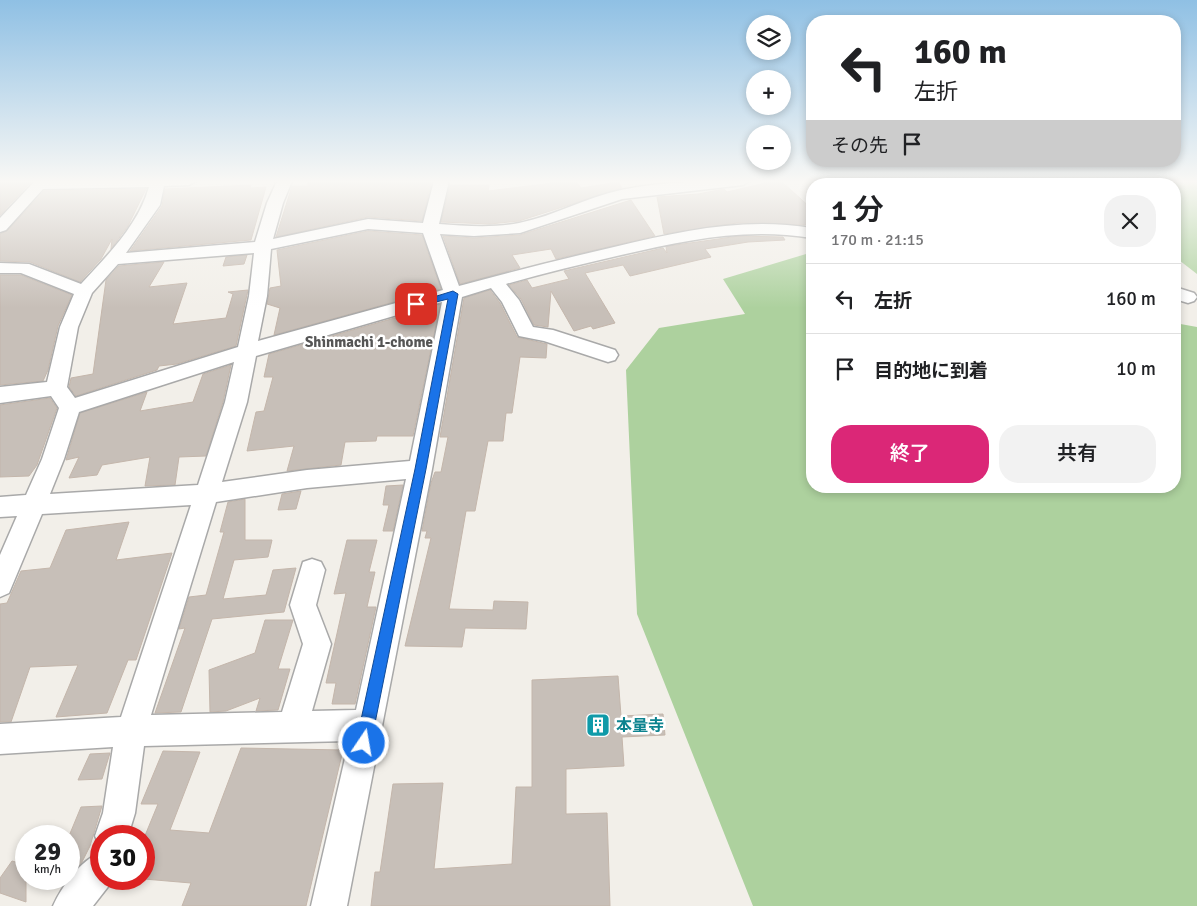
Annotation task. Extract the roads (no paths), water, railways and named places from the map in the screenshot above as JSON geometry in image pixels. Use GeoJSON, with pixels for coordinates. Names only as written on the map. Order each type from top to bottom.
{"type":"FeatureCollection","features":[{"type":"Feature","properties":{"kind":"street"},"geometry":{"type":"LineString","coordinates":[[70,408],[56,388],[69,327],[84,291],[113,259],[139,223]]}},
{"type":"Feature","properties":{"kind":"street"},"geometry":{"type":"LineString","coordinates":[[115,825],[119,813],[131,731],[205,494],[236,402],[258,296],[262,245],[269,223]]}},
{"type":"Feature","properties":{"kind":"street"},"geometry":{"type":"LineString","coordinates":[[329,906],[421,469],[453,294],[430,228],[431,223]]}},
{"type":"Feature","properties":{"kind":"street"},"geometry":{"type":"LineString","coordinates":[[113,259],[247,249],[368,224],[474,232],[520,228],[536,223]]}},
{"type":"Feature","properties":{"kind":"street"},"geometry":{"type":"LineString","coordinates":[[70,408],[248,351],[540,269],[700,233],[730,229],[779,228],[806,232]]}},
{"type":"Feature","properties":{"kind":"street"},"geometry":{"type":"LineString","coordinates":[[0,268],[23,268],[84,291]]}},
{"type":"Feature","properties":{"kind":"street"},"geometry":{"type":"LineString","coordinates":[[495,282],[510,300],[526,332],[546,335],[608,355]]}},
{"type":"Feature","properties":{"kind":"street"},"geometry":{"type":"LineString","coordinates":[[0,395],[56,388]]}},
{"type":"Feature","properties":{"kind":"street"},"geometry":{"type":"LineString","coordinates":[[0,585],[35,505],[70,408]]}},
{"type":"Feature","properties":{"kind":"street"},"geometry":{"type":"LineString","coordinates":[[0,507],[205,494],[308,479],[421,469]]}},
{"type":"Feature","properties":{"kind":"street"},"geometry":{"type":"LineString","coordinates":[[293,727],[318,644],[303,605],[312,570]]}},
{"type":"Feature","properties":{"kind":"street"},"geometry":{"type":"LineString","coordinates":[[0,739],[131,731],[368,725]]}},
{"type":"Feature","properties":{"kind":"street"},"geometry":{"type":"LineString","coordinates":[[71,906],[90,883]]}},
{"type":"Feature","properties":{"kind":"place","name":"本量寺"},"geometry":{"type":"Point","coordinates":[598,725]}},
{"type":"Feature","properties":{"kind":"district","name":"Shinmachi 1-chome"},"geometry":{"type":"Point","coordinates":[369,342]}}]}
